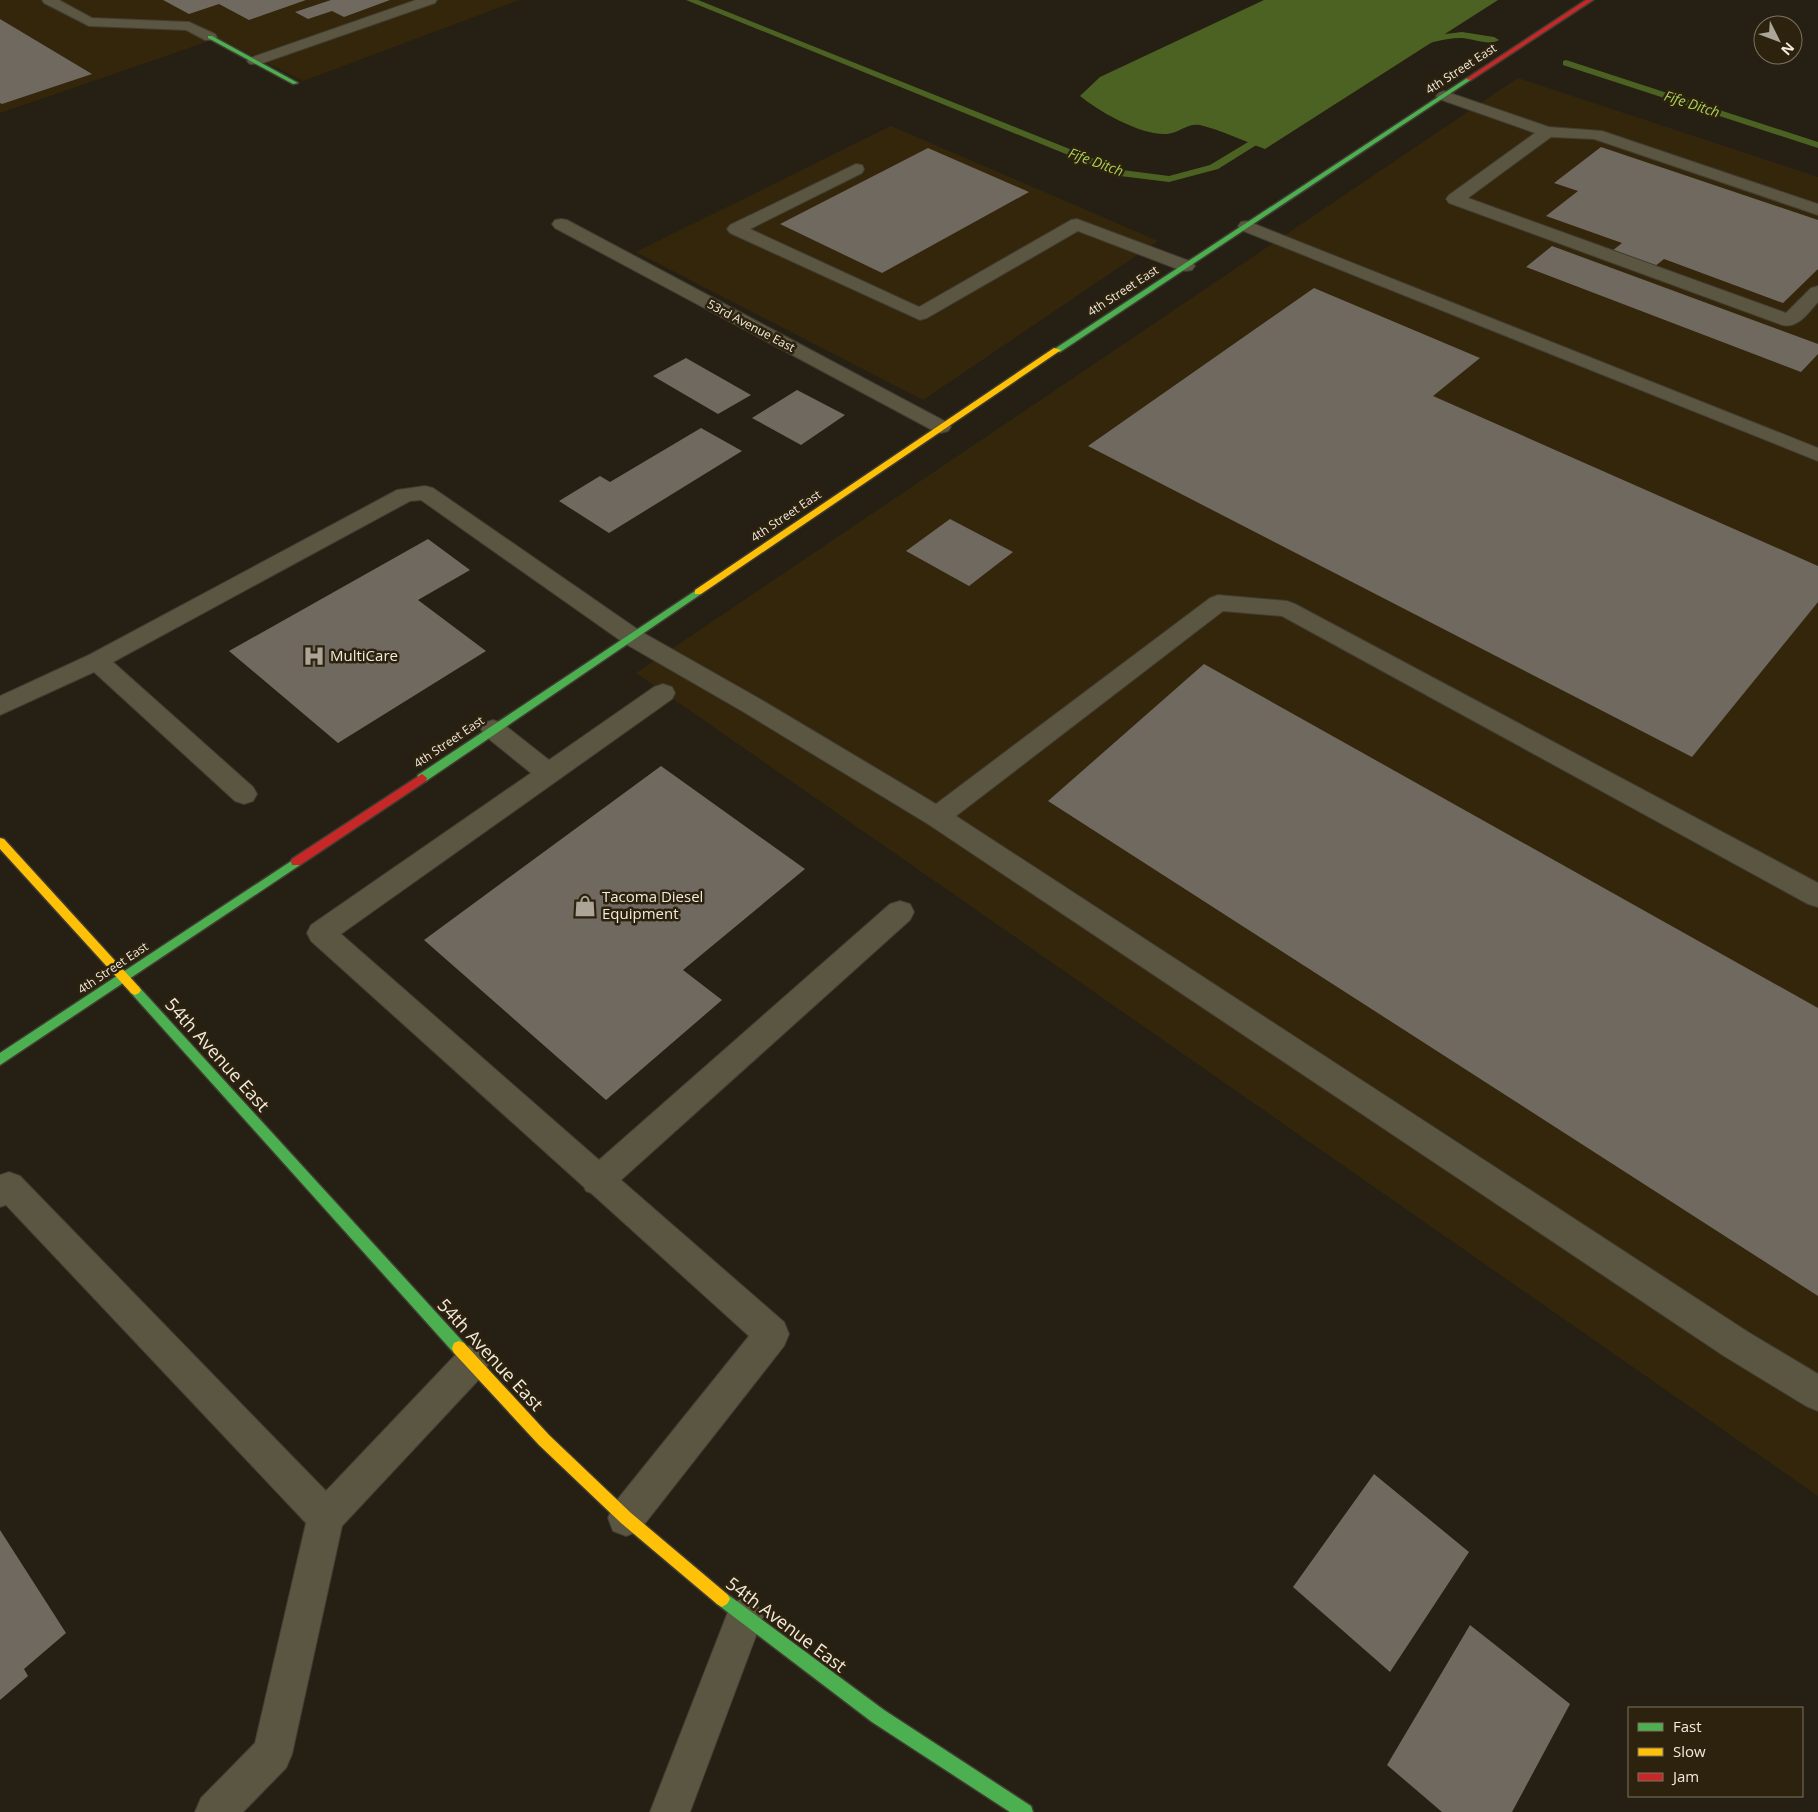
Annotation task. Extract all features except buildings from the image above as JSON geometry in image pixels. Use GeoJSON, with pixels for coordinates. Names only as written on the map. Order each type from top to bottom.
{"type":"FeatureCollection","features":[{"type":"Feature","properties":{"kind":"street"},"geometry":{"type":"LineString","coordinates":[[49,0],[89,22],[189,26],[295,83]]}},
{"type":"Feature","properties":{"kind":"street"},"geometry":{"type":"LineString","coordinates":[[255,62],[430,0]]}},
{"type":"Feature","properties":{"kind":"street","name":"4th Street East"},"geometry":{"type":"LineString","coordinates":[[0,1060],[493,729],[632,638],[941,427],[1590,0]]}},
{"type":"Feature","properties":{"kind":"street"},"geometry":{"type":"LineString","coordinates":[[1444,96],[1547,132],[1596,134],[1818,210]]}},
{"type":"Feature","properties":{"kind":"street"},"geometry":{"type":"LineString","coordinates":[[1547,132],[1455,199],[1789,321],[1818,292]]}},
{"type":"Feature","properties":{"kind":"street"},"geometry":{"type":"LineString","coordinates":[[856,169],[736,229],[920,314],[1077,224],[1186,266]]}},
{"type":"Feature","properties":{"kind":"street","name":"53rd Avenue East"},"geometry":{"type":"LineString","coordinates":[[561,224],[941,427]]}},
{"type":"Feature","properties":{"kind":"street"},"geometry":{"type":"LineString","coordinates":[[1247,226],[1818,455]]}},
{"type":"Feature","properties":{"kind":"street"},"geometry":{"type":"LineString","coordinates":[[0,706],[97,661],[404,495],[425,493],[632,638],[751,705],[937,817],[1736,1344],[1818,1394]]}},
{"type":"Feature","properties":{"kind":"street"},"geometry":{"type":"LineString","coordinates":[[937,817],[1218,603],[1287,609],[1818,896]]}},
{"type":"Feature","properties":{"kind":"street"},"geometry":{"type":"LineString","coordinates":[[97,661],[244,794]]}},
{"type":"Feature","properties":{"kind":"street"},"geometry":{"type":"LineString","coordinates":[[626,1518],[772,1334],[597,1181],[321,933],[663,693]]}},
{"type":"Feature","properties":{"kind":"street"},"geometry":{"type":"LineString","coordinates":[[493,729],[548,773]]}},
{"type":"Feature","properties":{"kind":"street","name":"54th Avenue East"},"geometry":{"type":"LineString","coordinates":[[0,842],[544,1440],[626,1518],[744,1617],[878,1716],[1025,1812]]}},
{"type":"Feature","properties":{"kind":"street"},"geometry":{"type":"LineString","coordinates":[[597,1181],[900,912]]}},
{"type":"Feature","properties":{"kind":"street"},"geometry":{"type":"LineString","coordinates":[[0,1193],[9,1186],[326,1517]]}},
{"type":"Feature","properties":{"kind":"street"},"geometry":{"type":"LineString","coordinates":[[215,1812],[272,1754],[326,1517],[472,1362]]}},
{"type":"Feature","properties":{"kind":"street"},"geometry":{"type":"LineString","coordinates":[[670,1812],[744,1617]]}},
{"type":"Feature","properties":{"kind":"shaded area"},"geometry":{"type":"Polygon","coordinates":[[[0,0],[519,0],[303,81],[218,38],[0,113],[0,0]]]}},
{"type":"Feature","properties":{"kind":"shaded area"},"geometry":{"type":"Polygon","coordinates":[[[1264,0],[1498,0],[1265,149],[1200,125],[1191,125],[1167,134],[1145,131],[1109,115],[1080,96],[1100,77],[1264,0]]]}},
{"type":"Feature","properties":{"kind":"shaded area"},"geometry":{"type":"Polygon","coordinates":[[[1518,78],[1818,177],[1818,1496],[636,673],[1518,78]]]}},
{"type":"Feature","properties":{"kind":"shaded area"},"geometry":{"type":"Polygon","coordinates":[[[891,126],[1158,241],[923,400],[636,252],[891,126]]]}},
{"type":"Feature","properties":{"kind":"waterway","name":"Fife Ditch"},"geometry":{"type":"LineString","coordinates":[[690,0],[1120,173],[1169,179],[1214,167],[1272,132]]}},
{"type":"Feature","properties":{"kind":"waterway","name":"Fife Ditch"},"geometry":{"type":"LineString","coordinates":[[1415,44],[1437,38],[1462,35],[1494,40]]}},
{"type":"Feature","properties":{"kind":"waterway","name":"Fife Ditch"},"geometry":{"type":"LineString","coordinates":[[1566,63],[1818,145]]}},
{"type":"Feature","properties":{"kind":"traffic: fast"},"geometry":{"type":"LineString","coordinates":[[210,37],[295,83]]}},
{"type":"Feature","properties":{"kind":"traffic: fast"},"geometry":{"type":"LineString","coordinates":[[1057,350],[1469,79]]}},
{"type":"Feature","properties":{"kind":"traffic: fast"},"geometry":{"type":"LineString","coordinates":[[422,778],[698,592]]}},
{"type":"Feature","properties":{"kind":"traffic: fast"},"geometry":{"type":"LineString","coordinates":[[0,1060],[296,862]]}},
{"type":"Feature","properties":{"kind":"traffic: fast"},"geometry":{"type":"LineString","coordinates":[[135,990],[459,1348]]}},
{"type":"Feature","properties":{"kind":"traffic: fast"},"geometry":{"type":"LineString","coordinates":[[722,1599],[878,1716],[1025,1812]]}},
{"type":"Feature","properties":{"kind":"traffic: slow"},"geometry":{"type":"LineString","coordinates":[[698,592],[1057,350]]}},
{"type":"Feature","properties":{"kind":"traffic: slow"},"geometry":{"type":"LineString","coordinates":[[0,842],[135,990]]}},
{"type":"Feature","properties":{"kind":"traffic: slow"},"geometry":{"type":"LineString","coordinates":[[459,1348],[544,1440],[626,1518],[722,1599]]}},
{"type":"Feature","properties":{"kind":"traffic: jam"},"geometry":{"type":"LineString","coordinates":[[1469,79],[1590,0]]}},
{"type":"Feature","properties":{"kind":"traffic: jam"},"geometry":{"type":"LineString","coordinates":[[296,862],[422,778]]}},
{"type":"Feature","properties":{"kind":"place","name":"MultiCare"},"geometry":{"type":"Point","coordinates":[314,656]}},
{"type":"Feature","properties":{"kind":"place","name":"Tacoma Diesel Equipment"},"geometry":{"type":"Point","coordinates":[585,906]}}]}
